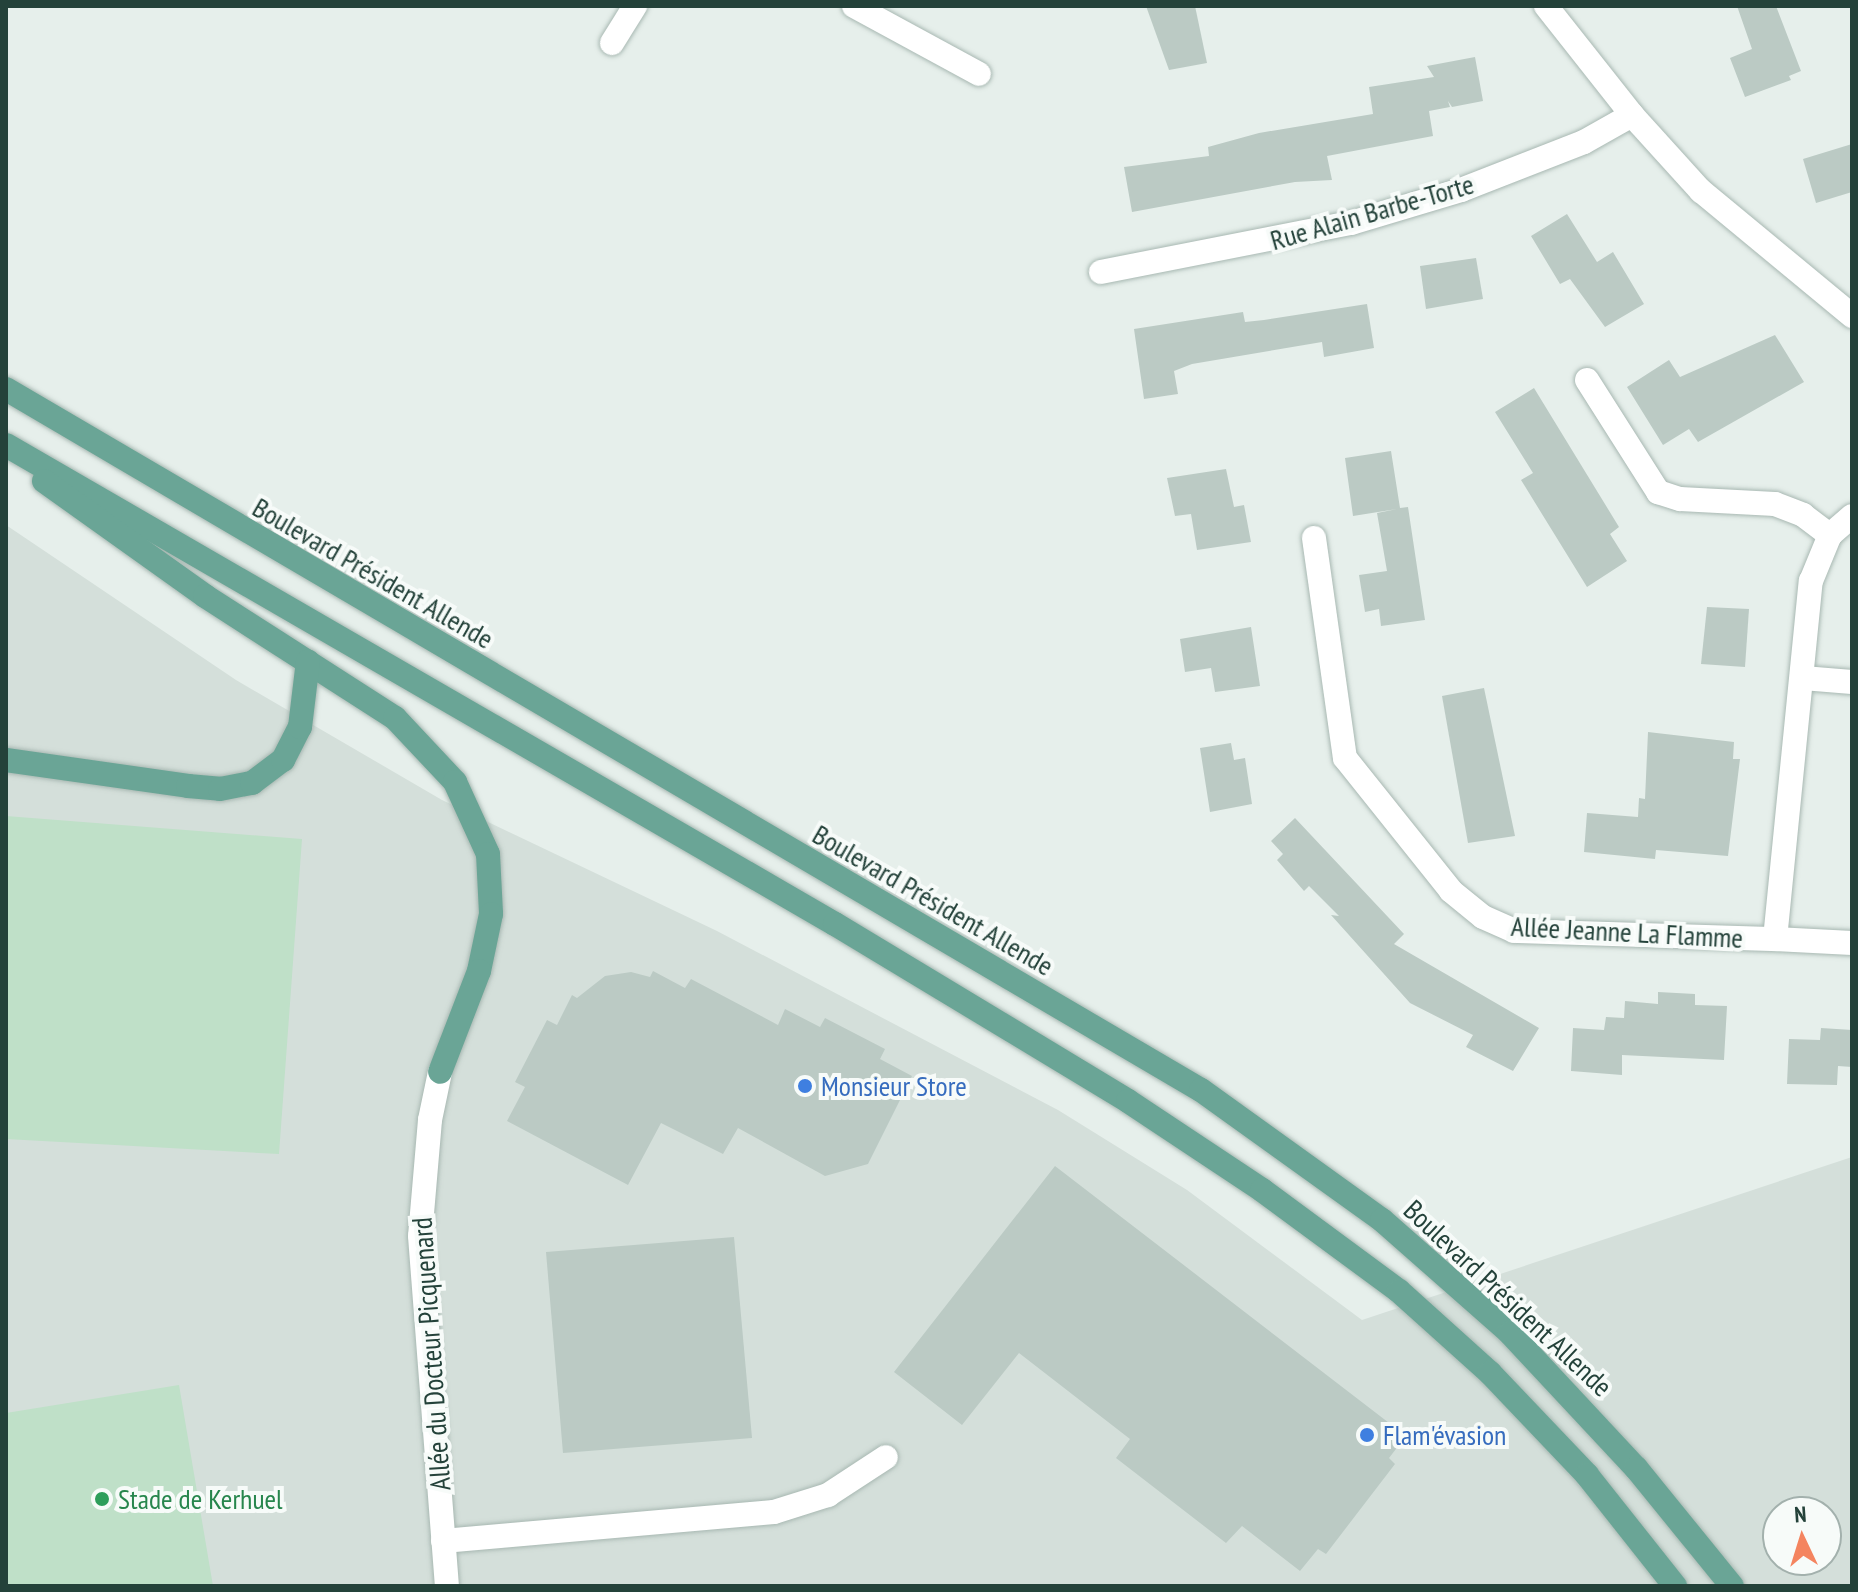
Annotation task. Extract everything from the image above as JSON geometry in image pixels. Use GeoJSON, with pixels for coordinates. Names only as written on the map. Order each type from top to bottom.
{"type":"FeatureCollection","features":[{"type":"Feature","properties":{"kind":"main road","name":"Boulevard Président Allende"},"geometry":{"type":"LineString","coordinates":[[6,389],[1201,1090],[1382,1220],[1510,1333],[1636,1468],[1732,1586]]}},
{"type":"Feature","properties":{"kind":"main road"},"geometry":{"type":"LineString","coordinates":[[6,445],[835,924],[1128,1101],[1262,1190],[1399,1291],[1490,1373],[1587,1475],[1675,1586]]}},
{"type":"Feature","properties":{"kind":"main road"},"geometry":{"type":"LineString","coordinates":[[6,451],[102,526],[395,718],[435,755],[466,801],[488,854],[488,939],[440,1072]]}},
{"type":"Feature","properties":{"kind":"main road"},"geometry":{"type":"LineString","coordinates":[[6,760],[209,788],[252,783],[283,760],[300,727],[308,661]]}},
{"type":"Feature","properties":{"kind":"street"},"geometry":{"type":"LineString","coordinates":[[612,43],[635,6]]}},
{"type":"Feature","properties":{"kind":"street"},"geometry":{"type":"LineString","coordinates":[[854,6],[979,74]]}},
{"type":"Feature","properties":{"kind":"street"},"geometry":{"type":"LineString","coordinates":[[1546,6],[1632,115],[1723,212],[1852,316]]}},
{"type":"Feature","properties":{"kind":"street","name":"Rue Alain Barbe-Torte"},"geometry":{"type":"LineString","coordinates":[[1101,272],[1351,223],[1461,190],[1584,142],[1632,115]]}},
{"type":"Feature","properties":{"kind":"street"},"geometry":{"type":"LineString","coordinates":[[1587,380],[1658,492],[1680,499],[1775,504],[1803,515],[1830,535]]}},
{"type":"Feature","properties":{"kind":"street","name":"Allée Jeanne La Flamme"},"geometry":{"type":"LineString","coordinates":[[1775,939],[1811,581],[1830,535],[1852,516]]}},
{"type":"Feature","properties":{"kind":"street","name":"Allée Jeanne La Flamme"},"geometry":{"type":"LineString","coordinates":[[1314,538],[1345,758],[1451,891],[1483,917],[1514,931],[1852,943]]}},
{"type":"Feature","properties":{"kind":"street"},"geometry":{"type":"LineString","coordinates":[[1803,678],[1852,682]]}},
{"type":"Feature","properties":{"kind":"street","name":"Allée du Docteur Picquenard"},"geometry":{"type":"LineString","coordinates":[[440,1072],[428,1134],[420,1236],[447,1586]]}},
{"type":"Feature","properties":{"kind":"street"},"geometry":{"type":"LineString","coordinates":[[443,1541],[774,1512],[828,1495],[886,1457]]}},
{"type":"Feature","properties":{"kind":"shaded area"},"geometry":{"type":"Polygon","coordinates":[[[6,525],[236,680],[442,800],[717,931],[1058,1110],[1187,1190],[1362,1320],[1852,1157],[1852,1586],[6,1586],[6,525]]]}},
{"type":"Feature","properties":{"kind":"green space"},"geometry":{"type":"Polygon","coordinates":[[[6,816],[302,839],[279,1154],[6,1139],[6,816]]]}},
{"type":"Feature","properties":{"kind":"green space","name":"Stade de Kerhuel"},"geometry":{"type":"Polygon","coordinates":[[[179,1385],[213,1586],[6,1586],[6,1413],[179,1385]]]}},
{"type":"Feature","properties":{"kind":"building"},"geometry":{"type":"Polygon","coordinates":[[[1146,6],[1195,6],[1207,63],[1169,70],[1146,6]]]}},
{"type":"Feature","properties":{"kind":"building"},"geometry":{"type":"Polygon","coordinates":[[[1737,6],[1776,6],[1801,71],[1789,76],[1791,80],[1745,97],[1730,58],[1752,49],[1737,6]]]}},
{"type":"Feature","properties":{"kind":"building"},"geometry":{"type":"Polygon","coordinates":[[[1475,57],[1483,101],[1452,107],[1448,101],[1450,107],[1429,111],[1433,136],[1327,156],[1332,180],[1295,182],[1132,212],[1124,167],[1209,156],[1208,147],[1259,133],[1373,114],[1369,87],[1434,77],[1427,66],[1475,57]]]}},
{"type":"Feature","properties":{"kind":"building"},"geometry":{"type":"Polygon","coordinates":[[[1852,144],[1852,192],[1816,203],[1803,159],[1852,144]]]}},
{"type":"Feature","properties":{"kind":"building"},"geometry":{"type":"Polygon","coordinates":[[[1567,214],[1597,262],[1613,252],[1644,304],[1605,327],[1570,279],[1560,284],[1531,236],[1567,214]]]}},
{"type":"Feature","properties":{"kind":"building"},"geometry":{"type":"Polygon","coordinates":[[[1476,258],[1483,299],[1426,309],[1420,266],[1476,258]]]}},
{"type":"Feature","properties":{"kind":"building"},"geometry":{"type":"Polygon","coordinates":[[[1367,304],[1374,348],[1324,357],[1322,342],[1192,364],[1174,371],[1178,394],[1144,399],[1134,329],[1243,312],[1245,322],[1367,304]]]}},
{"type":"Feature","properties":{"kind":"building"},"geometry":{"type":"Polygon","coordinates":[[[1775,335],[1804,382],[1698,442],[1689,429],[1663,445],[1627,387],[1669,360],[1680,377],[1775,335]]]}},
{"type":"Feature","properties":{"kind":"building"},"geometry":{"type":"Polygon","coordinates":[[[1534,388],[1619,527],[1610,534],[1627,561],[1587,587],[1521,480],[1533,473],[1495,412],[1534,388]]]}},
{"type":"Feature","properties":{"kind":"building"},"geometry":{"type":"Polygon","coordinates":[[[1391,451],[1400,508],[1408,507],[1425,620],[1381,626],[1379,609],[1365,612],[1359,575],[1387,571],[1377,513],[1397,509],[1353,516],[1345,458],[1391,451]]]}},
{"type":"Feature","properties":{"kind":"building"},"geometry":{"type":"Polygon","coordinates":[[[1226,469],[1234,507],[1244,505],[1251,542],[1197,550],[1191,514],[1175,516],[1167,478],[1226,469]]]}},
{"type":"Feature","properties":{"kind":"building"},"geometry":{"type":"Polygon","coordinates":[[[1707,607],[1749,609],[1745,667],[1701,664],[1707,607]]]}},
{"type":"Feature","properties":{"kind":"building"},"geometry":{"type":"Polygon","coordinates":[[[1251,627],[1260,686],[1215,692],[1211,668],[1185,672],[1180,639],[1251,627]]]}},
{"type":"Feature","properties":{"kind":"building"},"geometry":{"type":"Polygon","coordinates":[[[1484,688],[1515,836],[1468,843],[1442,696],[1484,688]]]}},
{"type":"Feature","properties":{"kind":"building"},"geometry":{"type":"Polygon","coordinates":[[[1648,732],[1734,742],[1733,759],[1740,759],[1728,856],[1656,850],[1655,859],[1584,852],[1587,813],[1638,817],[1639,798],[1645,799],[1648,732]]]}},
{"type":"Feature","properties":{"kind":"building"},"geometry":{"type":"Polygon","coordinates":[[[1231,743],[1234,760],[1245,758],[1252,804],[1210,812],[1200,748],[1231,743]]]}},
{"type":"Feature","properties":{"kind":"building"},"geometry":{"type":"Polygon","coordinates":[[[1295,818],[1404,934],[1394,944],[1539,1028],[1513,1071],[1466,1047],[1473,1035],[1410,1003],[1331,915],[1339,916],[1309,886],[1304,891],[1277,860],[1283,854],[1271,841],[1295,818]]]}},
{"type":"Feature","properties":{"kind":"building"},"geometry":{"type":"Polygon","coordinates":[[[653,971],[685,988],[691,979],[778,1025],[785,1009],[820,1027],[825,1018],[885,1049],[880,1059],[912,1076],[868,1164],[825,1176],[738,1128],[723,1154],[661,1123],[628,1185],[507,1121],[525,1087],[515,1082],[547,1020],[557,1025],[572,995],[577,998],[605,976],[631,972],[650,977],[653,971]]]}},
{"type":"Feature","properties":{"kind":"building"},"geometry":{"type":"Polygon","coordinates":[[[1658,992],[1695,994],[1695,1005],[1727,1006],[1724,1060],[1622,1055],[1622,1075],[1571,1071],[1573,1028],[1604,1030],[1606,1017],[1624,1018],[1625,1001],[1658,1004],[1658,992]]]}},
{"type":"Feature","properties":{"kind":"building"},"geometry":{"type":"Polygon","coordinates":[[[1821,1028],[1852,1030],[1852,1067],[1838,1066],[1837,1085],[1787,1084],[1789,1039],[1820,1040],[1821,1028]]]}},
{"type":"Feature","properties":{"kind":"building"},"geometry":{"type":"Polygon","coordinates":[[[1055,1166],[1406,1436],[1389,1458],[1395,1464],[1326,1554],[1318,1549],[1300,1571],[1242,1526],[1226,1543],[1116,1458],[1130,1439],[1019,1353],[962,1425],[894,1372],[1055,1166]]]}},
{"type":"Feature","properties":{"kind":"building"},"geometry":{"type":"Polygon","coordinates":[[[734,1237],[752,1438],[563,1453],[546,1252],[734,1237]]]}},
{"type":"Feature","properties":{"kind":"place","name":"Monsieur Store"},"geometry":{"type":"Point","coordinates":[805,1086]}},
{"type":"Feature","properties":{"kind":"place","name":"Flam'évasion"},"geometry":{"type":"Point","coordinates":[1367,1435]}},
{"type":"Feature","properties":{"kind":"place","name":"Stade de Kerhuel"},"geometry":{"type":"Point","coordinates":[102,1499]}}]}
